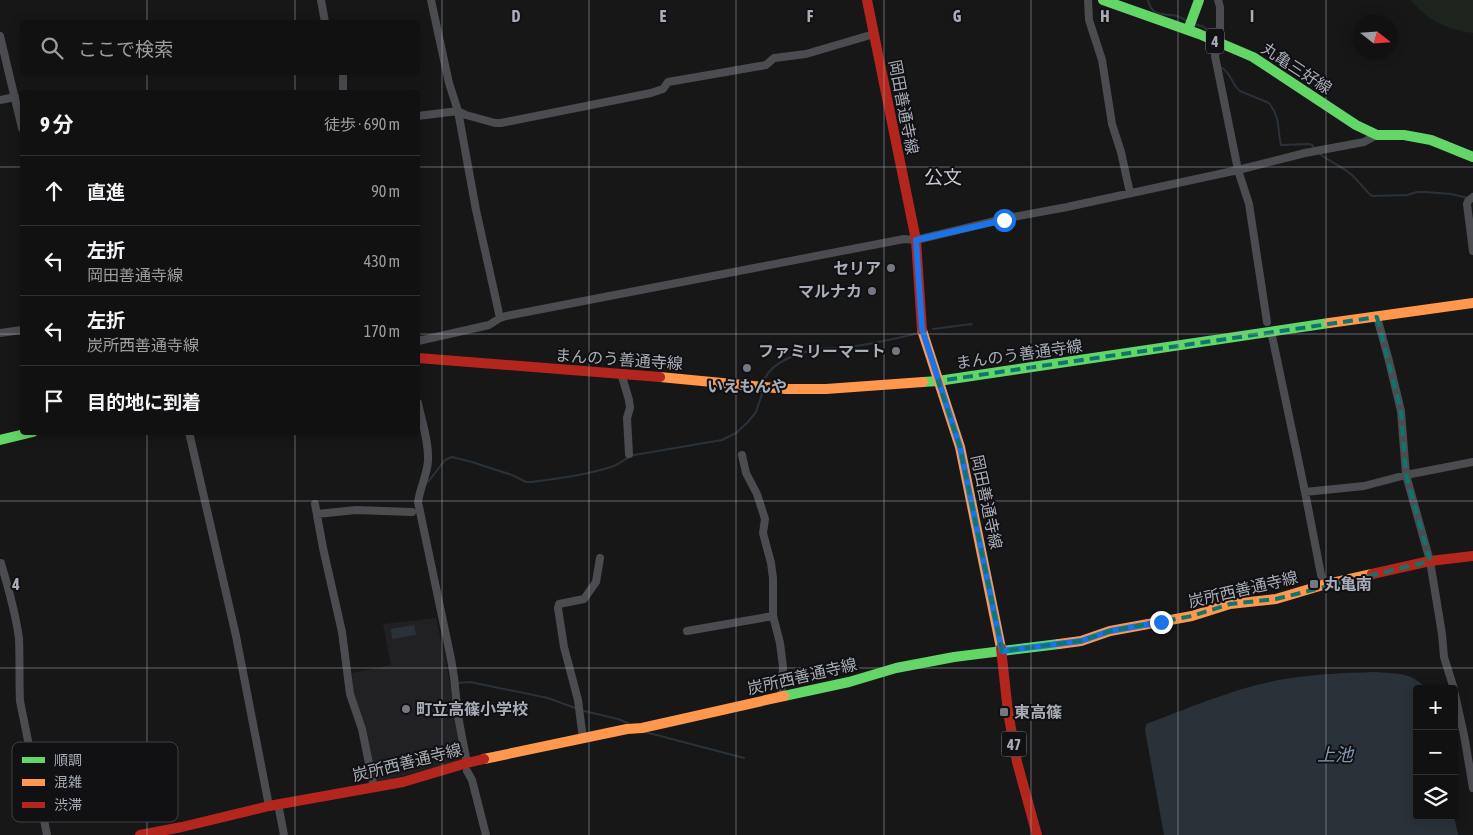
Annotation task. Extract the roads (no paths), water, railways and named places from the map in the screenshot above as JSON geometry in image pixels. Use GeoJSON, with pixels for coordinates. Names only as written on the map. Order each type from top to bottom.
{"type":"FeatureCollection","features":[{"type":"Feature","properties":{"kind":"main road","name":"岡田善通寺線"},"geometry":{"type":"LineString","coordinates":[[867,0],[916,240],[922,329],[960,447],[1002,651],[1008,712],[1017,762],[1037,835]]}},
{"type":"Feature","properties":{"kind":"main road","name":"丸亀三好線"},"geometry":{"type":"LineString","coordinates":[[1103,0],[1190,25],[1219,42],[1253,57],[1356,125],[1377,135],[1404,135],[1431,140],[1473,156]]}},
{"type":"Feature","properties":{"kind":"main road"},"geometry":{"type":"LineString","coordinates":[[1190,25],[1199,0]]}},
{"type":"Feature","properties":{"kind":"main road","name":"まんのう善通寺線"},"geometry":{"type":"LineString","coordinates":[[420,358],[621,373],[786,389],[852,387],[938,381],[1078,361],[1269,326],[1377,318],[1473,303]]}},
{"type":"Feature","properties":{"kind":"main road"},"geometry":{"type":"LineString","coordinates":[[0,440],[21,435]]}},
{"type":"Feature","properties":{"kind":"main road","name":"炭所西善通寺線"},"geometry":{"type":"LineString","coordinates":[[140,835],[183,831],[269,806],[403,782],[627,729],[642,728],[849,682],[896,668],[954,657],[1081,641],[1110,631],[1192,616],[1230,604],[1276,599],[1324,585],[1430,561],[1473,556]]}},
{"type":"Feature","properties":{"kind":"street"},"geometry":{"type":"LineString","coordinates":[[320,0],[325,20]]}},
{"type":"Feature","properties":{"kind":"street"},"geometry":{"type":"LineString","coordinates":[[431,0],[449,82],[458,111],[476,210],[500,318]]}},
{"type":"Feature","properties":{"kind":"street"},"geometry":{"type":"LineString","coordinates":[[1088,0],[1089,20],[1102,60],[1112,124],[1121,152],[1130,194]]}},
{"type":"Feature","properties":{"kind":"street"},"geometry":{"type":"LineString","coordinates":[[1218,0],[1220,7],[1219,42],[1214,56],[1238,170],[1249,204],[1269,326],[1324,585]]}},
{"type":"Feature","properties":{"kind":"street"},"geometry":{"type":"LineString","coordinates":[[420,116],[458,111],[495,124],[501,123],[651,93],[663,89],[668,82],[766,65],[774,58],[806,54],[874,34]]}},
{"type":"Feature","properties":{"kind":"street"},"geometry":{"type":"LineString","coordinates":[[0,36],[20,119]]}},
{"type":"Feature","properties":{"kind":"street"},"geometry":{"type":"LineString","coordinates":[[343,75],[343,90]]}},
{"type":"Feature","properties":{"kind":"street"},"geometry":{"type":"LineString","coordinates":[[0,100],[15,97]]}},
{"type":"Feature","properties":{"kind":"street"},"geometry":{"type":"LineString","coordinates":[[420,341],[490,325],[500,318],[904,239],[916,240],[1008,218],[1130,194],[1364,142],[1377,135]]}},
{"type":"Feature","properties":{"kind":"street"},"geometry":{"type":"LineString","coordinates":[[1473,197],[1467,204],[1473,251]]}},
{"type":"Feature","properties":{"kind":"street"},"geometry":{"type":"LineString","coordinates":[[1377,318],[1390,361],[1400,411],[1406,475],[1430,561],[1444,657],[1452,685]]}},
{"type":"Feature","properties":{"kind":"street"},"geometry":{"type":"LineString","coordinates":[[0,333],[20,330]]}},
{"type":"Feature","properties":{"kind":"street"},"geometry":{"type":"LineString","coordinates":[[621,373],[630,408],[627,418],[629,454]]}},
{"type":"Feature","properties":{"kind":"street"},"geometry":{"type":"LineString","coordinates":[[420,413],[428,461],[418,502],[451,659],[467,767],[486,835]]}},
{"type":"Feature","properties":{"kind":"street"},"geometry":{"type":"LineString","coordinates":[[190,435],[236,636],[269,806]]}},
{"type":"Feature","properties":{"kind":"street"},"geometry":{"type":"LineString","coordinates":[[742,454],[746,473],[757,494],[765,519],[763,533],[773,578],[773,616],[780,643],[783,667],[781,696]]}},
{"type":"Feature","properties":{"kind":"street"},"geometry":{"type":"LineString","coordinates":[[1305,492],[1364,486],[1406,475],[1473,462]]}},
{"type":"Feature","properties":{"kind":"street"},"geometry":{"type":"LineString","coordinates":[[315,504],[342,632],[350,694],[362,729],[374,788]]}},
{"type":"Feature","properties":{"kind":"street"},"geometry":{"type":"LineString","coordinates":[[317,514],[356,510],[412,512]]}},
{"type":"Feature","properties":{"kind":"street"},"geometry":{"type":"LineString","coordinates":[[583,739],[578,700],[564,646],[558,608],[559,604],[584,599],[596,582],[600,558]]}},
{"type":"Feature","properties":{"kind":"street"},"geometry":{"type":"LineString","coordinates":[[1,563],[15,615],[19,646],[20,701],[28,742]]}},
{"type":"Feature","properties":{"kind":"street"},"geometry":{"type":"LineString","coordinates":[[688,631],[773,616]]}},
{"type":"Feature","properties":{"kind":"street"},"geometry":{"type":"LineString","coordinates":[[1458,708],[1473,788]]}},
{"type":"Feature","properties":{"kind":"street"},"geometry":{"type":"LineString","coordinates":[[279,809],[284,835]]}},
{"type":"Feature","properties":{"kind":"street"},"geometry":{"type":"LineString","coordinates":[[44,822],[47,835]]}},
{"type":"Feature","properties":{"kind":"water"},"geometry":{"type":"Polygon","coordinates":[[[414,625],[416,635],[392,639],[391,629],[414,625]]]}},
{"type":"Feature","properties":{"kind":"water","name":"上池"},"geometry":{"type":"Polygon","coordinates":[[[1374,672],[1403,674],[1423,685],[1413,685],[1413,820],[1455,820],[1458,835],[1164,835],[1145,730],[1146,724],[1249,687],[1285,679],[1341,673],[1374,672]]]}},
{"type":"Feature","properties":{"kind":"waterway"},"geometry":{"type":"LineString","coordinates":[[1148,0],[1152,10],[1159,14],[1177,16],[1188,22]]}},
{"type":"Feature","properties":{"kind":"waterway"},"geometry":{"type":"LineString","coordinates":[[1195,24],[1204,27],[1210,33]]}},
{"type":"Feature","properties":{"kind":"waterway"},"geometry":{"type":"LineString","coordinates":[[1222,68],[1228,73],[1240,91],[1269,103],[1273,108],[1277,119],[1281,145],[1309,144],[1315,149]]}},
{"type":"Feature","properties":{"kind":"waterway"},"geometry":{"type":"LineString","coordinates":[[1320,154],[1351,174],[1372,196],[1407,195],[1426,192],[1451,194],[1468,198]]}},
{"type":"Feature","properties":{"kind":"waterway"},"geometry":{"type":"LineString","coordinates":[[933,329],[972,324]]}},
{"type":"Feature","properties":{"kind":"waterway"},"geometry":{"type":"LineString","coordinates":[[764,380],[773,368],[787,358],[804,352],[821,348],[869,344],[919,333]]}},
{"type":"Feature","properties":{"kind":"waterway"},"geometry":{"type":"LineString","coordinates":[[428,482],[445,460],[452,457],[512,475],[526,482],[532,482],[604,469],[614,466],[634,455],[722,440],[736,433],[747,423],[756,412],[763,391]]}},
{"type":"Feature","properties":{"kind":"waterway"},"geometry":{"type":"LineString","coordinates":[[446,651],[448,661]]}},
{"type":"Feature","properties":{"kind":"waterway"},"geometry":{"type":"LineString","coordinates":[[458,683],[470,682],[548,698],[575,708]]}},
{"type":"Feature","properties":{"kind":"waterway"},"geometry":{"type":"LineString","coordinates":[[584,711],[628,723]]}},
{"type":"Feature","properties":{"kind":"waterway"},"geometry":{"type":"LineString","coordinates":[[645,732],[744,758]]}},
{"type":"Feature","properties":{"kind":"place","name":"セリア"},"geometry":{"type":"Point","coordinates":[891,268]}},
{"type":"Feature","properties":{"kind":"place","name":"マルナカ"},"geometry":{"type":"Point","coordinates":[872,291]}},
{"type":"Feature","properties":{"kind":"place","name":"ファミリーマート"},"geometry":{"type":"Point","coordinates":[896,351]}},
{"type":"Feature","properties":{"kind":"place","name":"いえもんや"},"geometry":{"type":"Point","coordinates":[747,368]}},
{"type":"Feature","properties":{"kind":"place","name":"丸亀南"},"geometry":{"type":"Point","coordinates":[1314,584]}},
{"type":"Feature","properties":{"kind":"place","name":"町立高篠小学校"},"geometry":{"type":"Point","coordinates":[406,709]}},
{"type":"Feature","properties":{"kind":"place","name":"東高篠"},"geometry":{"type":"Point","coordinates":[1004,712]}},
{"type":"Feature","properties":{"kind":"district","name":"公文"},"geometry":{"type":"Point","coordinates":[943,177]}}]}
